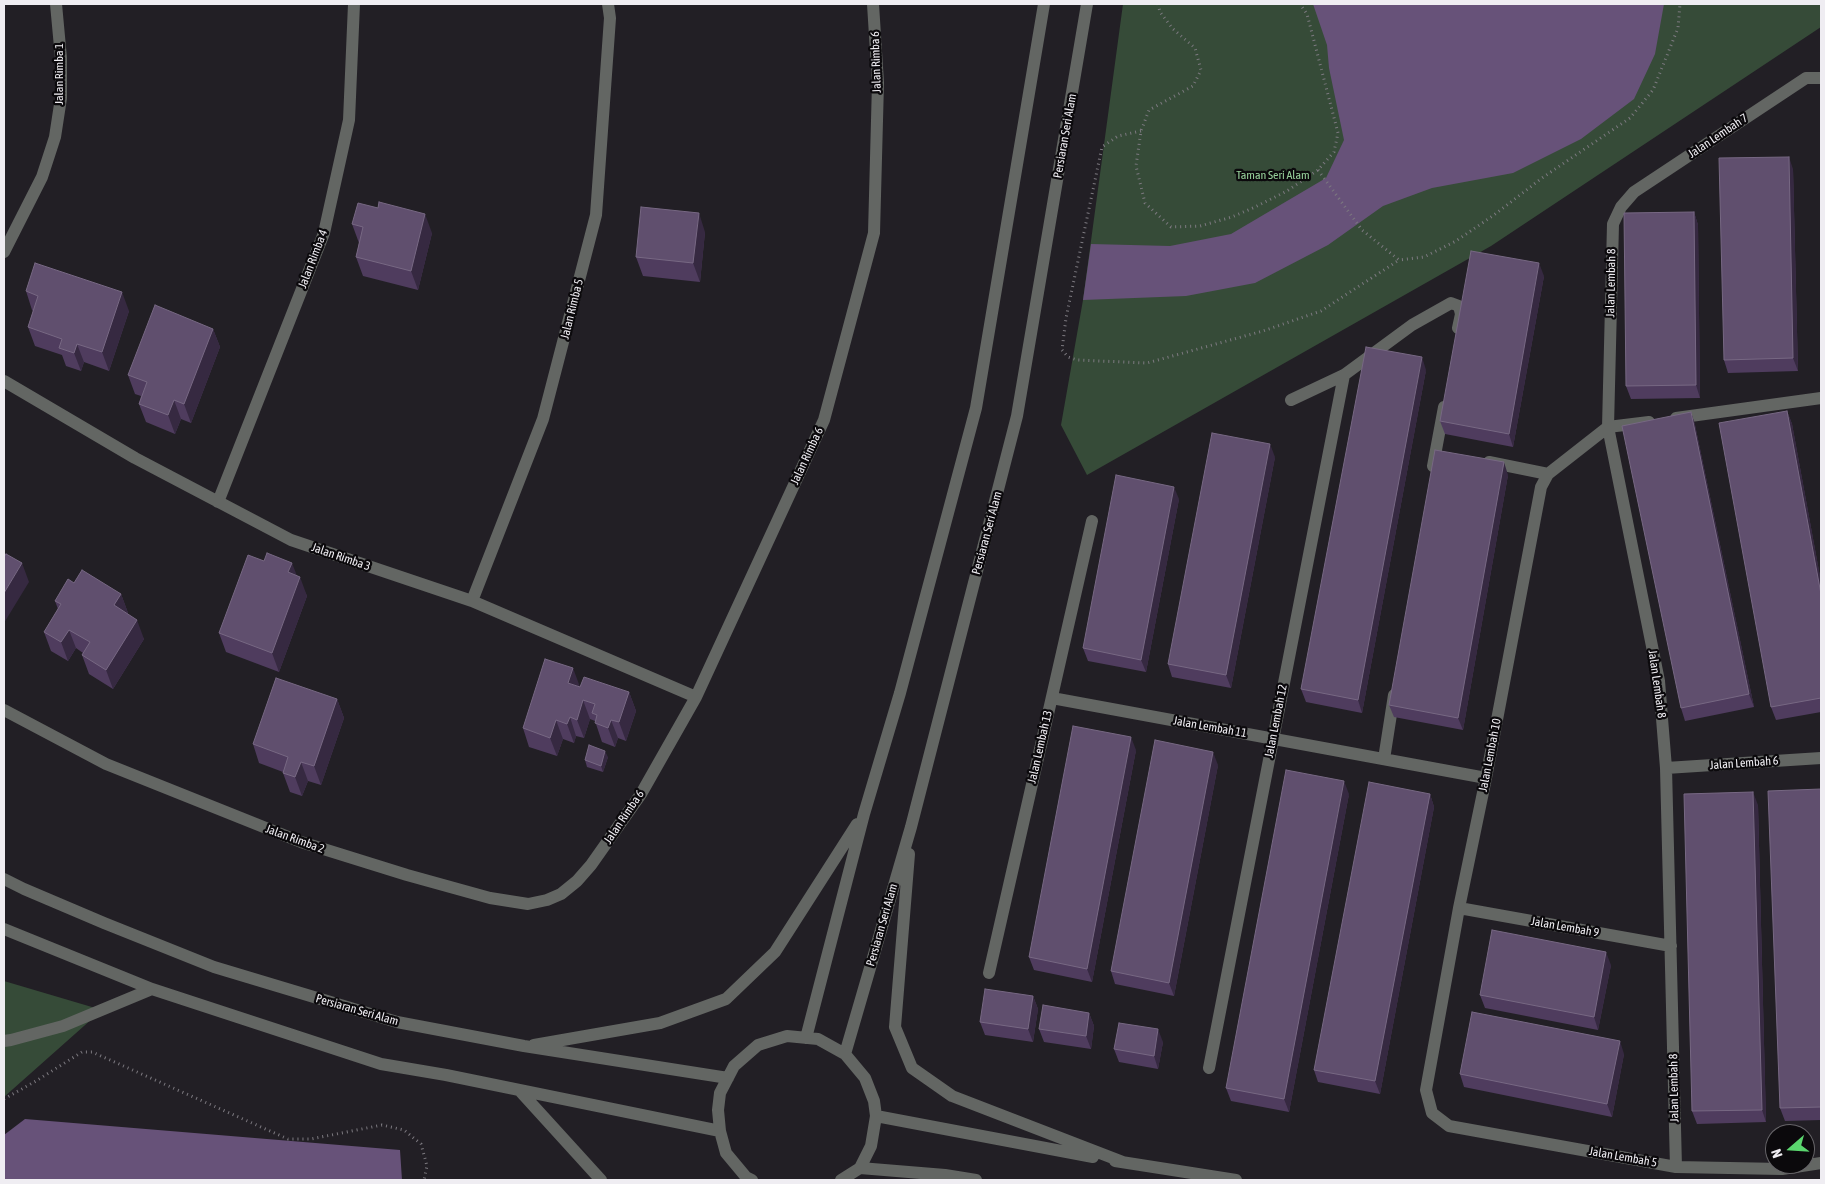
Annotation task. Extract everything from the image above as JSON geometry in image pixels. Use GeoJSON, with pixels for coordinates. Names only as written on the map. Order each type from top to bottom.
{"type":"FeatureCollection","features":[{"type":"Feature","properties":{"kind":"street","name":"Jalan Rimba 1"},"geometry":{"type":"LineString","coordinates":[[4,252],[42,177],[55,137],[61,98],[61,58],[56,4]]}},
{"type":"Feature","properties":{"kind":"street","name":"Jalan Rimba 4"},"geometry":{"type":"LineString","coordinates":[[218,502],[324,233],[350,120],[354,4]]}},
{"type":"Feature","properties":{"kind":"street","name":"Jalan Rimba 5"},"geometry":{"type":"LineString","coordinates":[[472,601],[543,419],[596,214],[610,18],[608,4]]}},
{"type":"Feature","properties":{"kind":"street","name":"Jalan Rimba 6"},"geometry":{"type":"LineString","coordinates":[[591,865],[641,794],[696,697],[824,420],[874,233],[878,83],[873,4]]}},
{"type":"Feature","properties":{"kind":"street"},"geometry":{"type":"LineString","coordinates":[[806,1038],[864,814],[900,693],[976,408],[1044,4]]}},
{"type":"Feature","properties":{"kind":"street","name":"Persiaran Seri Alam"},"geometry":{"type":"LineString","coordinates":[[845,1054],[911,827],[1017,416],[1087,4]]}},
{"type":"Feature","properties":{"kind":"street","name":"Jalan Lembah 7"},"geometry":{"type":"LineString","coordinates":[[1621,206],[1634,192],[1806,78],[1821,78]]}},
{"type":"Feature","properties":{"kind":"street","name":"Jalan Lembah 8"},"geometry":{"type":"LineString","coordinates":[[1621,206],[1613,224],[1608,426],[1659,681],[1666,768],[1676,1167]]}},
{"type":"Feature","properties":{"kind":"street"},"geometry":{"type":"LineString","coordinates":[[1291,400],[1344,375],[1412,325],[1451,302],[1459,306],[1461,314],[1455,344]]}},
{"type":"Feature","properties":{"kind":"street","name":"Jalan Lembah 12"},"geometry":{"type":"LineString","coordinates":[[1209,1068],[1344,375]]}},
{"type":"Feature","properties":{"kind":"street","name":"Jalan Rimba 3"},"geometry":{"type":"LineString","coordinates":[[4,381],[134,458],[291,540],[472,601],[696,697]]}},
{"type":"Feature","properties":{"kind":"street"},"geometry":{"type":"LineString","coordinates":[[1431,480],[1440,452],[1446,392]]}},
{"type":"Feature","properties":{"kind":"street"},"geometry":{"type":"LineString","coordinates":[[1608,426],[1721,413],[1821,398]]}},
{"type":"Feature","properties":{"kind":"street","name":"Jalan Lembah 10"},"geometry":{"type":"LineString","coordinates":[[1432,1113],[1426,1090],[1540,487],[1548,474],[1608,426]]}},
{"type":"Feature","properties":{"kind":"street"},"geometry":{"type":"LineString","coordinates":[[1473,459],[1548,474]]}},
{"type":"Feature","properties":{"kind":"street","name":"Jalan Lembah 13"},"geometry":{"type":"LineString","coordinates":[[989,973],[1092,522]]}},
{"type":"Feature","properties":{"kind":"street"},"geometry":{"type":"LineString","coordinates":[[1384,759],[1397,682]]}},
{"type":"Feature","properties":{"kind":"street","name":"Jalan Lembah 11"},"geometry":{"type":"LineString","coordinates":[[1052,698],[1486,778]]}},
{"type":"Feature","properties":{"kind":"street","name":"Jalan Rimba 2"},"geometry":{"type":"LineString","coordinates":[[4,710],[106,764],[301,842],[407,875],[490,898],[528,904],[546,900],[560,894],[577,881],[591,865]]}},
{"type":"Feature","properties":{"kind":"street","name":"Jalan Lembah 6"},"geometry":{"type":"LineString","coordinates":[[1666,768],[1821,758]]}},
{"type":"Feature","properties":{"kind":"street"},"geometry":{"type":"LineString","coordinates":[[524,1046],[660,1024],[726,999],[775,952],[864,814]]}},
{"type":"Feature","properties":{"kind":"street"},"geometry":{"type":"LineString","coordinates":[[911,827],[895,1027],[912,1068],[952,1096],[1123,1162]]}},
{"type":"Feature","properties":{"kind":"street","name":"Persiaran Seri Alam"},"geometry":{"type":"LineString","coordinates":[[4,879],[104,923],[214,967],[397,1022],[524,1046],[728,1078]]}},
{"type":"Feature","properties":{"kind":"street","name":"Jalan Lembah 9"},"geometry":{"type":"LineString","coordinates":[[1459,908],[1671,946]]}},
{"type":"Feature","properties":{"kind":"street"},"geometry":{"type":"LineString","coordinates":[[4,929],[152,989],[381,1064],[446,1074],[520,1091],[720,1131]]}},
{"type":"Feature","properties":{"kind":"street"},"geometry":{"type":"LineString","coordinates":[[4,1041],[63,1026],[152,989]]}},
{"type":"Feature","properties":{"kind":"street"},"geometry":{"type":"LineString","coordinates":[[748,1179],[726,1153],[720,1131],[718,1110],[720,1093],[734,1066],[758,1046],[787,1036],[818,1039],[845,1054],[865,1078],[874,1102],[876,1116],[871,1146],[860,1168],[841,1180]]}},
{"type":"Feature","properties":{"kind":"street"},"geometry":{"type":"LineString","coordinates":[[520,1091],[601,1180]]}},
{"type":"Feature","properties":{"kind":"street","name":"Jalan Lembah 5"},"geometry":{"type":"LineString","coordinates":[[1432,1113],[1449,1126],[1676,1167],[1782,1169],[1821,1163]]}},
{"type":"Feature","properties":{"kind":"street"},"geometry":{"type":"LineString","coordinates":[[876,1116],[1123,1162],[1236,1180]]}},
{"type":"Feature","properties":{"kind":"street"},"geometry":{"type":"LineString","coordinates":[[860,1168],[945,1175],[976,1180]]}},
{"type":"Feature","properties":{"kind":"path"},"geometry":{"type":"LineString","coordinates":[[1158,4],[1160,12],[1173,29],[1195,48],[1201,70],[1193,86],[1149,110],[1141,131],[1136,166],[1145,203],[1171,227],[1200,226],[1232,217],[1287,191],[1318,170],[1334,152],[1338,132],[1307,14],[1300,4]]}},
{"type":"Feature","properties":{"kind":"path"},"geometry":{"type":"LineString","coordinates":[[1141,131],[1118,136],[1102,147],[1066,318],[1062,350],[1068,357],[1077,360],[1147,363],[1263,331],[1321,312],[1399,260],[1424,257],[1456,241],[1542,178],[1630,118],[1654,90],[1678,28],[1680,4]]}},
{"type":"Feature","properties":{"kind":"path"},"geometry":{"type":"LineString","coordinates":[[1318,170],[1362,230],[1399,260]]}},
{"type":"Feature","properties":{"kind":"path"},"geometry":{"type":"LineString","coordinates":[[4,1099],[82,1052],[92,1052],[288,1139],[311,1139],[382,1125],[404,1130],[420,1144],[427,1166],[424,1180]]}},
{"type":"Feature","properties":{"kind":"green space","name":"Taman Seri Alam"},"geometry":{"type":"Polygon","coordinates":[[[1123,4],[1821,4],[1821,27],[1491,246],[1087,475],[1061,425],[1083,300],[1123,4]]]}},
{"type":"Feature","properties":{"kind":"green space"},"geometry":{"type":"Polygon","coordinates":[[[4,981],[102,1010],[4,1097],[4,981]]]}},
{"type":"Feature","properties":{"kind":"shaded area"},"geometry":{"type":"Polygon","coordinates":[[[1313,4],[1664,4],[1655,54],[1634,99],[1581,139],[1513,173],[1432,188],[1383,206],[1328,245],[1255,283],[1186,296],[1083,300],[1091,244],[1170,246],[1231,234],[1326,178],[1344,140],[1329,68],[1327,45],[1313,4]]]}},
{"type":"Feature","properties":{"kind":"shaded area"},"geometry":{"type":"Polygon","coordinates":[[[25,1119],[400,1150],[402,1180],[4,1180],[4,1135],[25,1119]]]}},
{"type":"Feature","properties":{"kind":"building"},"geometry":{"type":"Polygon","coordinates":[[[1789,157],[1793,358],[1724,360],[1719,158],[1789,157]]]}},
{"type":"Feature","properties":{"kind":"building"},"geometry":{"type":"Polygon","coordinates":[[[379,202],[425,214],[411,271],[356,257],[363,227],[352,224],[358,203],[378,208],[379,202]]]}},
{"type":"Feature","properties":{"kind":"building"},"geometry":{"type":"Polygon","coordinates":[[[641,207],[699,213],[693,263],[636,257],[641,207]]]}},
{"type":"Feature","properties":{"kind":"building"},"geometry":{"type":"Polygon","coordinates":[[[1694,212],[1696,385],[1626,386],[1624,213],[1694,212]]]}},
{"type":"Feature","properties":{"kind":"building"},"geometry":{"type":"Polygon","coordinates":[[[1471,251],[1539,263],[1509,434],[1440,421],[1471,251]]]}},
{"type":"Feature","properties":{"kind":"building"},"geometry":{"type":"Polygon","coordinates":[[[35,263],[122,292],[102,352],[77,344],[74,353],[59,348],[62,339],[28,327],[38,296],[26,291],[35,263]]]}},
{"type":"Feature","properties":{"kind":"building"},"geometry":{"type":"Polygon","coordinates":[[[155,305],[213,329],[184,404],[174,400],[168,415],[139,404],[147,382],[128,375],[155,305]]]}},
{"type":"Feature","properties":{"kind":"building"},"geometry":{"type":"Polygon","coordinates":[[[1366,347],[1422,357],[1358,700],[1301,689],[1366,347]]]}},
{"type":"Feature","properties":{"kind":"building"},"geometry":{"type":"Polygon","coordinates":[[[1787,411],[1821,594],[1821,698],[1771,707],[1719,423],[1787,411]]]}},
{"type":"Feature","properties":{"kind":"building"},"geometry":{"type":"Polygon","coordinates":[[[1691,412],[1749,694],[1681,708],[1622,426],[1691,412]]]}},
{"type":"Feature","properties":{"kind":"building"},"geometry":{"type":"Polygon","coordinates":[[[1212,433],[1270,444],[1226,675],[1168,664],[1212,433]]]}},
{"type":"Feature","properties":{"kind":"building"},"geometry":{"type":"Polygon","coordinates":[[[1435,450],[1504,462],[1458,718],[1389,705],[1435,450]]]}},
{"type":"Feature","properties":{"kind":"building"},"geometry":{"type":"Polygon","coordinates":[[[1116,475],[1174,487],[1141,660],[1083,648],[1116,475]]]}},
{"type":"Feature","properties":{"kind":"building"},"geometry":{"type":"Polygon","coordinates":[[[267,553],[292,563],[288,572],[300,577],[272,653],[219,633],[248,555],[264,561],[267,553]]]}},
{"type":"Feature","properties":{"kind":"building"},"geometry":{"type":"Polygon","coordinates":[[[6,554],[22,563],[4,593],[4,557],[6,554]]]}},
{"type":"Feature","properties":{"kind":"building"},"geometry":{"type":"Polygon","coordinates":[[[82,570],[121,594],[114,605],[137,620],[106,670],[82,655],[90,642],[69,630],[61,642],[44,632],[61,604],[55,601],[68,579],[74,583],[82,570]]]}},
{"type":"Feature","properties":{"kind":"building"},"geometry":{"type":"Polygon","coordinates":[[[545,659],[573,668],[568,683],[580,687],[584,677],[629,692],[619,722],[611,720],[608,728],[595,723],[597,715],[592,713],[595,704],[583,700],[577,720],[570,717],[567,724],[556,720],[550,738],[523,728],[545,659]]]}},
{"type":"Feature","properties":{"kind":"building"},"geometry":{"type":"Polygon","coordinates":[[[276,678],[337,699],[314,766],[301,762],[295,777],[283,773],[288,757],[253,744],[276,678]]]}},
{"type":"Feature","properties":{"kind":"building"},"geometry":{"type":"Polygon","coordinates":[[[1073,726],[1131,737],[1087,969],[1029,957],[1073,726]]]}},
{"type":"Feature","properties":{"kind":"building"},"geometry":{"type":"Polygon","coordinates":[[[1155,740],[1213,752],[1169,983],[1111,971],[1155,740]]]}},
{"type":"Feature","properties":{"kind":"building"},"geometry":{"type":"Polygon","coordinates":[[[589,745],[605,751],[601,766],[585,760],[589,745]]]}},
{"type":"Feature","properties":{"kind":"building"},"geometry":{"type":"Polygon","coordinates":[[[1286,770],[1344,781],[1284,1099],[1226,1088],[1286,770]]]}},
{"type":"Feature","properties":{"kind":"building"},"geometry":{"type":"Polygon","coordinates":[[[1369,782],[1430,794],[1375,1081],[1314,1070],[1369,782]]]}},
{"type":"Feature","properties":{"kind":"building"},"geometry":{"type":"Polygon","coordinates":[[[1821,789],[1821,1107],[1780,1108],[1768,791],[1821,789]]]}},
{"type":"Feature","properties":{"kind":"building"},"geometry":{"type":"Polygon","coordinates":[[[1753,792],[1762,1110],[1692,1111],[1684,794],[1753,792]]]}},
{"type":"Feature","properties":{"kind":"building"},"geometry":{"type":"Polygon","coordinates":[[[1492,930],[1606,952],[1594,1017],[1480,995],[1492,930]]]}},
{"type":"Feature","properties":{"kind":"building"},"geometry":{"type":"Polygon","coordinates":[[[985,989],[1033,996],[1028,1029],[980,1022],[985,989]]]}},
{"type":"Feature","properties":{"kind":"building"},"geometry":{"type":"Polygon","coordinates":[[[1043,1005],[1089,1013],[1086,1036],[1039,1029],[1043,1005]]]}},
{"type":"Feature","properties":{"kind":"building"},"geometry":{"type":"Polygon","coordinates":[[[1472,1012],[1620,1041],[1607,1104],[1460,1074],[1472,1012]]]}},
{"type":"Feature","properties":{"kind":"building"},"geometry":{"type":"Polygon","coordinates":[[[1119,1023],[1158,1029],[1154,1056],[1114,1049],[1119,1023]]]}}]}
